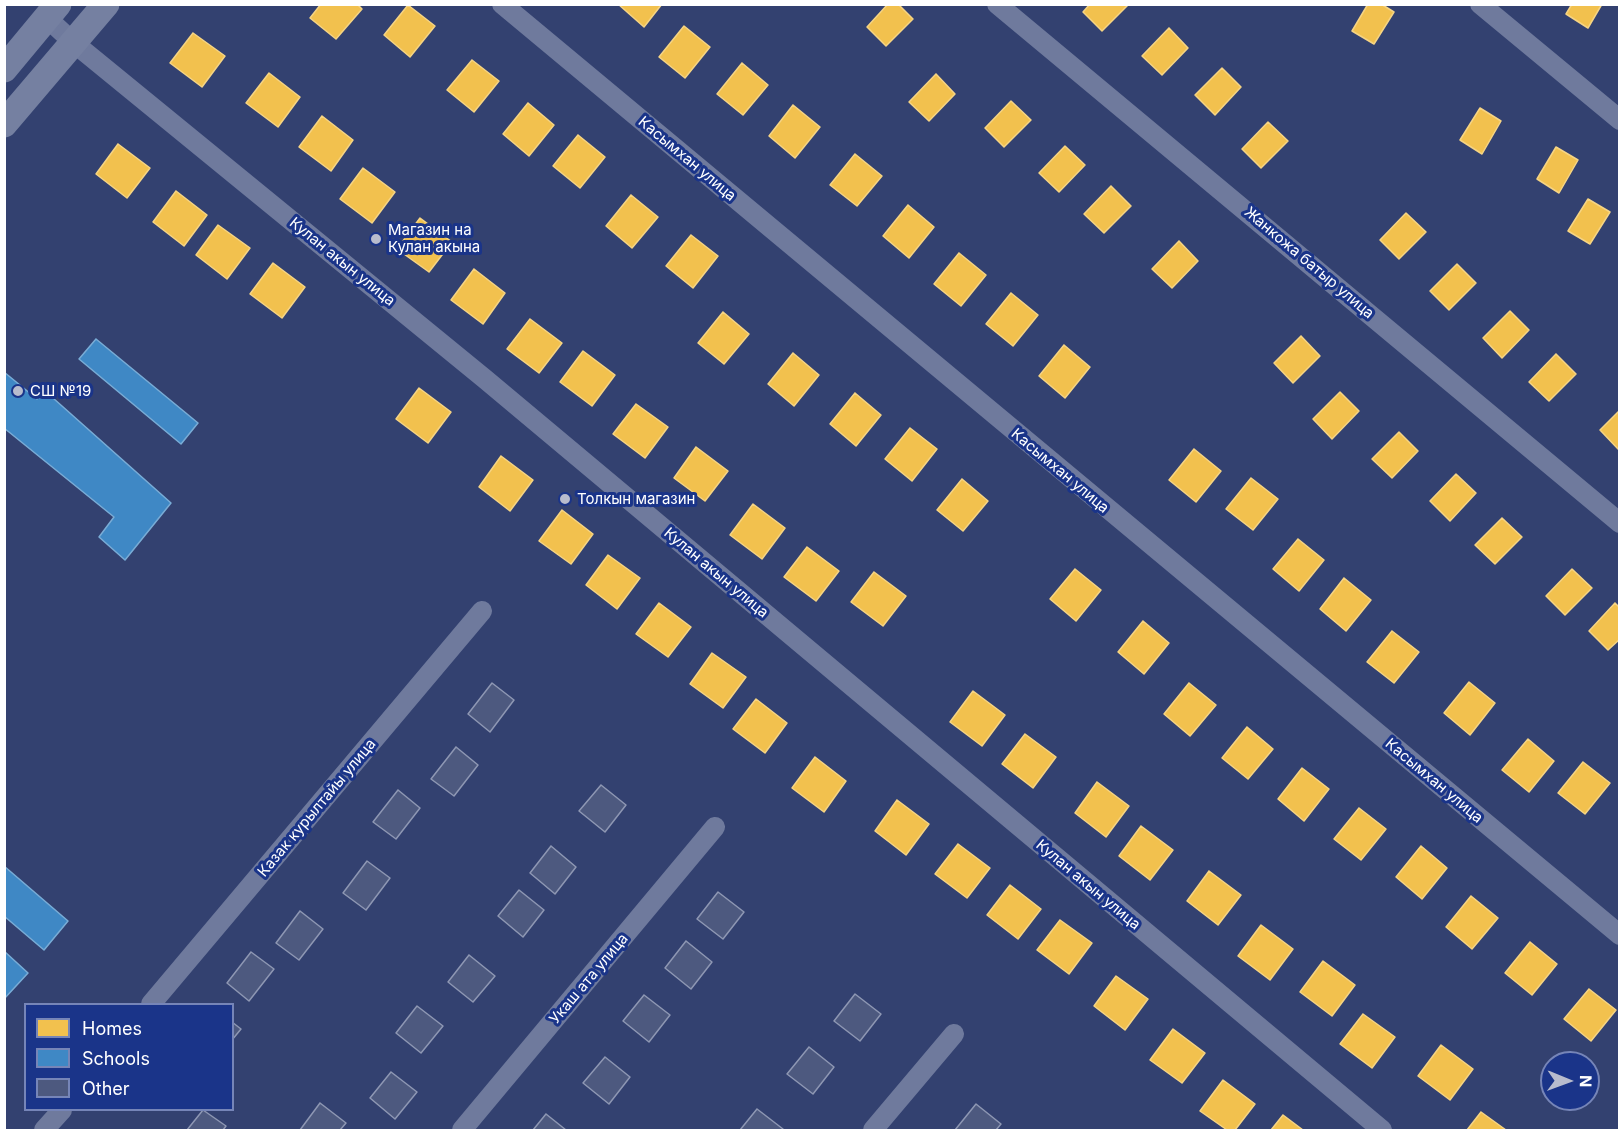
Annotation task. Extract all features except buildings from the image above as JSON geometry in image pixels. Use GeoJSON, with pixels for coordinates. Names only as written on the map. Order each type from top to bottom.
{"type":"FeatureCollection","features":[{"type":"Feature","properties":{"kind":"street"},"geometry":{"type":"LineString","coordinates":[[4,124],[106,4]]}},
{"type":"Feature","properties":{"kind":"street","name":"Касымхан улица"},"geometry":{"type":"LineString","coordinates":[[502,4],[1620,935]]}},
{"type":"Feature","properties":{"kind":"street","name":"Жанкожа батыр улица"},"geometry":{"type":"LineString","coordinates":[[997,4],[1620,523]]}},
{"type":"Feature","properties":{"kind":"street"},"geometry":{"type":"LineString","coordinates":[[1480,4],[1620,120]]}},
{"type":"Feature","properties":{"kind":"street"},"geometry":{"type":"LineString","coordinates":[[4,69],[53,11]]}},
{"type":"Feature","properties":{"kind":"street","name":"Кулан акын улица"},"geometry":{"type":"LineString","coordinates":[[53,11],[74,43],[485,380],[1382,1131]]}},
{"type":"Feature","properties":{"kind":"street","name":"Казак курылтайы улица"},"geometry":{"type":"LineString","coordinates":[[153,1003],[482,611]]}},
{"type":"Feature","properties":{"kind":"street","name":"Укаш ата улица"},"geometry":{"type":"LineString","coordinates":[[462,1131],[715,827]]}},
{"type":"Feature","properties":{"kind":"street"},"geometry":{"type":"LineString","coordinates":[[873,1131],[954,1034]]}},
{"type":"Feature","properties":{"kind":"street"},"geometry":{"type":"LineString","coordinates":[[44,1131],[61,1111]]}},
{"type":"Feature","properties":{"kind":"place","name":"Магазин на Кулан акына"},"geometry":{"type":"Point","coordinates":[376,239]}},
{"type":"Feature","properties":{"kind":"place","name":"СШ №19"},"geometry":{"type":"Point","coordinates":[18,391]}},
{"type":"Feature","properties":{"kind":"place","name":"Толкын магазин"},"geometry":{"type":"Point","coordinates":[565,499]}}]}
